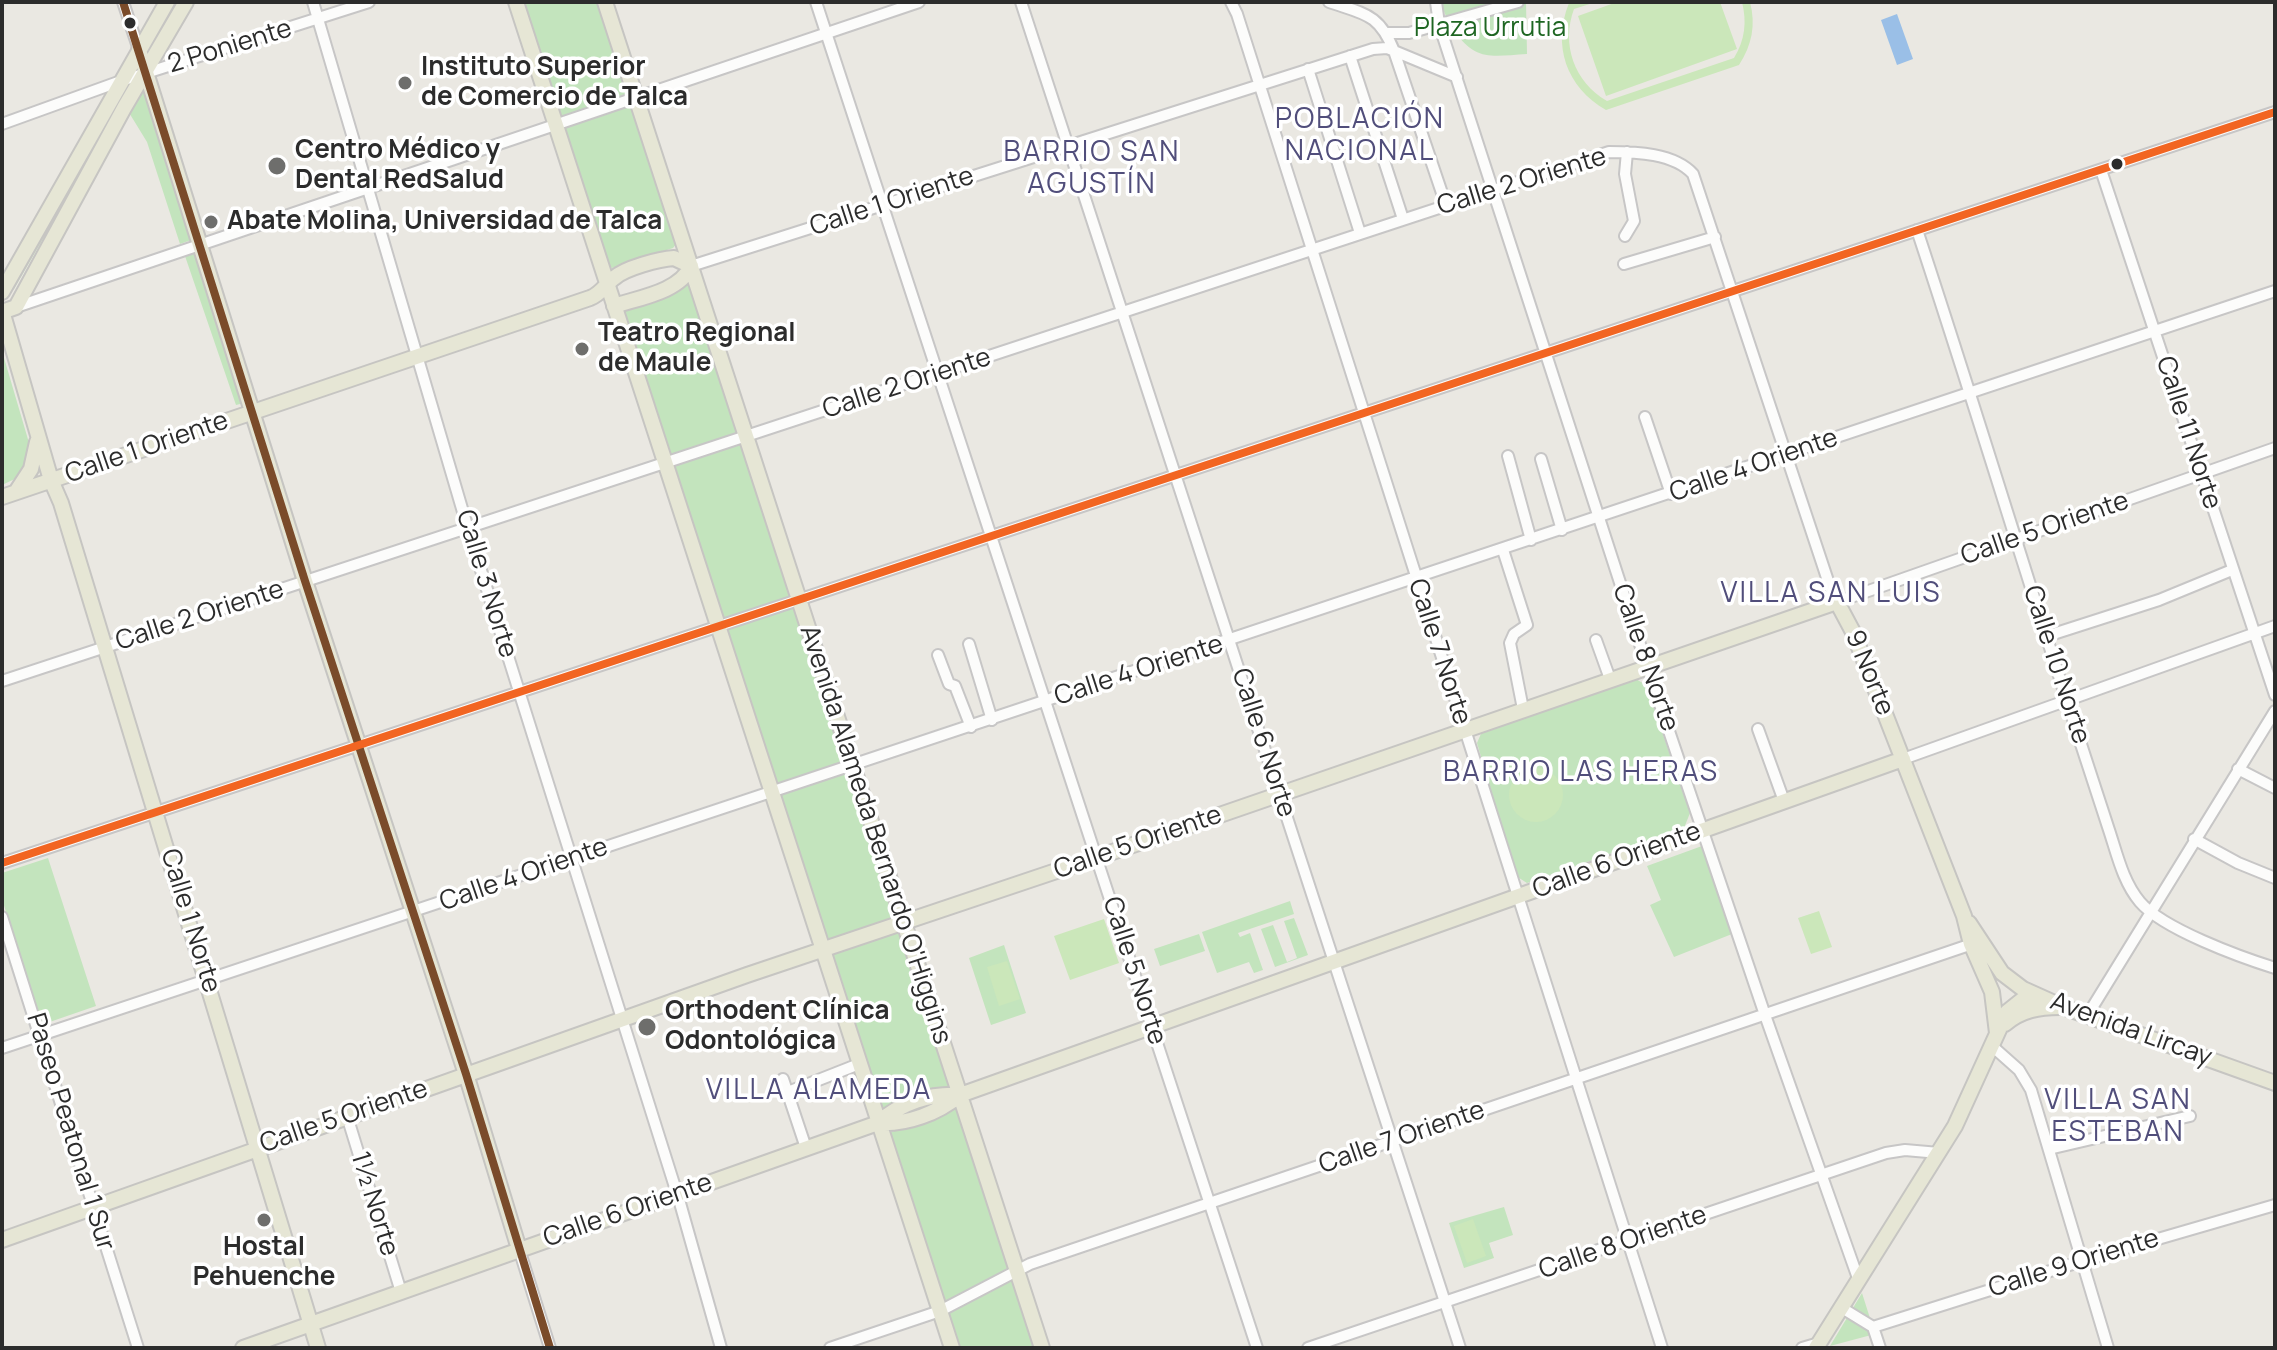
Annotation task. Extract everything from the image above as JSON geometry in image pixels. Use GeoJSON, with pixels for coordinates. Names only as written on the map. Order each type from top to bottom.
{"type":"FeatureCollection","features":[{"type":"Feature","properties":{"kind":"main road"},"geometry":{"type":"LineString","coordinates":[[2,292],[167,2]]}},
{"type":"Feature","properties":{"kind":"main road"},"geometry":{"type":"LineString","coordinates":[[6,310],[186,2]]}},
{"type":"Feature","properties":{"kind":"main road"},"geometry":{"type":"LineString","coordinates":[[516,2],[952,1348]]}},
{"type":"Feature","properties":{"kind":"main road","name":"Avenida Alameda Bernardo O'Higgins"},"geometry":{"type":"LineString","coordinates":[[605,2],[1042,1348]]}},
{"type":"Feature","properties":{"kind":"main road"},"geometry":{"type":"LineString","coordinates":[[139,50],[251,412],[466,1074],[519,1249]]}},
{"type":"Feature","properties":{"kind":"main road","name":"Calle 1 Oriente"},"geometry":{"type":"LineString","coordinates":[[9,494],[590,298],[619,274],[666,259],[679,259],[691,266]]}},
{"type":"Feature","properties":{"kind":"main road"},"geometry":{"type":"LineString","coordinates":[[614,306],[675,284],[685,277],[691,266]]}},
{"type":"Feature","properties":{"kind":"main road","name":"Calle 1 Norte"},"geometry":{"type":"LineString","coordinates":[[6,310],[6,338],[107,647],[318,1348]]}},
{"type":"Feature","properties":{"kind":"main road"},"geometry":{"type":"LineString","coordinates":[[9,494],[31,469],[37,434]]}},
{"type":"Feature","properties":{"kind":"main road","name":"Calle 5 Oriente"},"geometry":{"type":"LineString","coordinates":[[2,1240],[822,949],[1837,602]]}},
{"type":"Feature","properties":{"kind":"main road","name":"9 Norte"},"geometry":{"type":"LineString","coordinates":[[1837,602],[1853,632],[1964,916],[1990,968]]}},
{"type":"Feature","properties":{"kind":"main road","name":"Calle 6 Oriente"},"geometry":{"type":"LineString","coordinates":[[243,1348],[878,1123],[913,1101],[929,1096],[960,1095],[1903,759]]}},
{"type":"Feature","properties":{"kind":"main road"},"geometry":{"type":"LineString","coordinates":[[1990,968],[1995,1001],[1994,1040]]}},
{"type":"Feature","properties":{"kind":"main road","name":"Avenida Lircay"},"geometry":{"type":"LineString","coordinates":[[1990,968],[2043,1003],[2063,1007],[2275,1083]]}},
{"type":"Feature","properties":{"kind":"main road","name":"Avenida Lircay"},"geometry":{"type":"LineString","coordinates":[[1990,968],[2002,990],[2022,1000]]}},
{"type":"Feature","properties":{"kind":"main road"},"geometry":{"type":"LineString","coordinates":[[2002,990],[2003,1019]]}},
{"type":"Feature","properties":{"kind":"main road"},"geometry":{"type":"LineString","coordinates":[[1818,1345],[1939,1153],[1969,1097],[2007,1012],[2022,1000],[2043,1003]]}},
{"type":"Feature","properties":{"kind":"main road"},"geometry":{"type":"LineString","coordinates":[[1994,1040],[2013,1017],[2043,1003]]}},
{"type":"Feature","properties":{"kind":"street"},"geometry":{"type":"LineString","coordinates":[[123,2],[139,50]]}},
{"type":"Feature","properties":{"kind":"street","name":"Calle 3 Norte"},"geometry":{"type":"LineString","coordinates":[[313,2],[468,529],[677,1194],[721,1348]]}},
{"type":"Feature","properties":{"kind":"street","name":"2 Poniente"},"geometry":{"type":"LineString","coordinates":[[2,124],[145,73],[369,2]]}},
{"type":"Feature","properties":{"kind":"street","name":"Calle 5 Norte"},"geometry":{"type":"LineString","coordinates":[[816,2],[1257,1348]]}},
{"type":"Feature","properties":{"kind":"street"},"geometry":{"type":"LineString","coordinates":[[6,310],[919,2]]}},
{"type":"Feature","properties":{"kind":"street","name":"Calle 6 Norte"},"geometry":{"type":"LineString","coordinates":[[1021,2],[1460,1348]]}},
{"type":"Feature","properties":{"kind":"street","name":"Calle 7 Norte"},"geometry":{"type":"LineString","coordinates":[[1231,2],[1313,249],[1574,1079],[1662,1348]]}},
{"type":"Feature","properties":{"kind":"street"},"geometry":{"type":"LineString","coordinates":[[1329,2],[1363,14],[1379,23],[1386,33],[1446,205]]}},
{"type":"Feature","properties":{"kind":"street"},"geometry":{"type":"LineString","coordinates":[[1362,2],[1363,14]]}},
{"type":"Feature","properties":{"kind":"street","name":"Calle 8 Norte"},"geometry":{"type":"LineString","coordinates":[[1436,2],[1439,24],[1598,518],[1765,1015],[1859,1281]]}},
{"type":"Feature","properties":{"kind":"street"},"geometry":{"type":"LineString","coordinates":[[1386,33],[1409,33],[1518,2]]}},
{"type":"Feature","properties":{"kind":"street","name":"Calle 1 Oriente"},"geometry":{"type":"LineString","coordinates":[[691,266],[1377,48],[1394,51],[1457,77]]}},
{"type":"Feature","properties":{"kind":"street"},"geometry":{"type":"LineString","coordinates":[[1350,56],[1403,219]]}},
{"type":"Feature","properties":{"kind":"street"},"geometry":{"type":"LineString","coordinates":[[1308,69],[1360,233]]}},
{"type":"Feature","properties":{"kind":"street"},"geometry":{"type":"LineString","coordinates":[[2,863],[2275,112]]}},
{"type":"Feature","properties":{"kind":"street","name":"Calle 2 Oriente"},"geometry":{"type":"LineString","coordinates":[[2,681],[1609,152],[1658,157],[1679,162],[1689,169],[1702,196],[1733,291]]}},
{"type":"Feature","properties":{"kind":"street"},"geometry":{"type":"LineString","coordinates":[[1625,236],[1634,221],[1625,174],[1627,152]]}},
{"type":"Feature","properties":{"kind":"street","name":"Calle 11 Norte"},"geometry":{"type":"LineString","coordinates":[[2101,170],[2275,695]]}},
{"type":"Feature","properties":{"kind":"street","name":"Calle 10 Norte"},"geometry":{"type":"LineString","coordinates":[[1917,230],[2124,873],[2136,897],[2150,911]]}},
{"type":"Feature","properties":{"kind":"street"},"geometry":{"type":"LineString","coordinates":[[1624,264],[1715,237]]}},
{"type":"Feature","properties":{"kind":"street","name":"9 Norte"},"geometry":{"type":"LineString","coordinates":[[1733,291],[1837,602]]}},
{"type":"Feature","properties":{"kind":"street","name":"Calle 4 Oriente"},"geometry":{"type":"LineString","coordinates":[[2,1048],[2275,291]]}},
{"type":"Feature","properties":{"kind":"street"},"geometry":{"type":"LineString","coordinates":[[1645,417],[1671,494]]}},
{"type":"Feature","properties":{"kind":"street","name":"Calle 5 Oriente"},"geometry":{"type":"LineString","coordinates":[[1837,602],[2275,448]]}},
{"type":"Feature","properties":{"kind":"street"},"geometry":{"type":"LineString","coordinates":[[1508,456],[1531,540]]}},
{"type":"Feature","properties":{"kind":"street"},"geometry":{"type":"LineString","coordinates":[[1541,459],[1562,530]]}},
{"type":"Feature","properties":{"kind":"street"},"geometry":{"type":"LineString","coordinates":[[1503,550],[1527,625],[1514,634],[1510,643],[1523,709]]}},
{"type":"Feature","properties":{"kind":"street"},"geometry":{"type":"LineString","coordinates":[[2047,636],[2159,600],[2232,570]]}},
{"type":"Feature","properties":{"kind":"street","name":"Calle 6 Oriente"},"geometry":{"type":"LineString","coordinates":[[1903,759],[2275,626]]}},
{"type":"Feature","properties":{"kind":"street"},"geometry":{"type":"LineString","coordinates":[[1596,640],[1610,679]]}},
{"type":"Feature","properties":{"kind":"street"},"geometry":{"type":"LineString","coordinates":[[969,644],[992,720]]}},
{"type":"Feature","properties":{"kind":"street"},"geometry":{"type":"LineString","coordinates":[[938,655],[949,684],[955,686],[959,693],[971,727]]}},
{"type":"Feature","properties":{"kind":"street"},"geometry":{"type":"LineString","coordinates":[[2087,1016],[2275,711]]}},
{"type":"Feature","properties":{"kind":"street"},"geometry":{"type":"LineString","coordinates":[[1758,729],[1784,801]]}},
{"type":"Feature","properties":{"kind":"street"},"geometry":{"type":"LineString","coordinates":[[2238,769],[2275,788]]}},
{"type":"Feature","properties":{"kind":"street"},"geometry":{"type":"LineString","coordinates":[[2194,839],[2275,878]]}},
{"type":"Feature","properties":{"kind":"street"},"geometry":{"type":"LineString","coordinates":[[2150,911],[2220,947],[2275,968]]}},
{"type":"Feature","properties":{"kind":"street","name":"Paseo Peatonal 1 Sur"},"geometry":{"type":"LineString","coordinates":[[2,917],[138,1348]]}},
{"type":"Feature","properties":{"kind":"street","name":"Calle 7 Oriente"},"geometry":{"type":"LineString","coordinates":[[830,1348],[940,1311],[1030,1264],[1976,943]]}},
{"type":"Feature","properties":{"kind":"street"},"geometry":{"type":"LineString","coordinates":[[1994,1040],[2027,1082],[2108,1348]]}},
{"type":"Feature","properties":{"kind":"street"},"geometry":{"type":"LineString","coordinates":[[788,1092],[859,1064]]}},
{"type":"Feature","properties":{"kind":"street"},"geometry":{"type":"LineString","coordinates":[[783,1079],[806,1148]]}},
{"type":"Feature","properties":{"kind":"street","name":"1½ Norte"},"geometry":{"type":"LineString","coordinates":[[347,1116],[401,1292]]}},
{"type":"Feature","properties":{"kind":"street"},"geometry":{"type":"LineString","coordinates":[[2049,1149],[2190,1116]]}},
{"type":"Feature","properties":{"kind":"street","name":"Calle 8 Oriente"},"geometry":{"type":"LineString","coordinates":[[1308,1348],[1896,1151],[1939,1153]]}},
{"type":"Feature","properties":{"kind":"street","name":"Calle 9 Oriente"},"geometry":{"type":"LineString","coordinates":[[1873,1327],[2082,1261],[2275,1205]]}},
{"type":"Feature","properties":{"kind":"street"},"geometry":{"type":"LineString","coordinates":[[519,1249],[550,1348]]}},
{"type":"Feature","properties":{"kind":"street"},"geometry":{"type":"LineString","coordinates":[[1842,1308],[1873,1327],[1880,1348]]}},
{"type":"Feature","properties":{"kind":"street"},"geometry":{"type":"LineString","coordinates":[[1802,1348],[1818,1345]]}},
{"type":"Feature","properties":{"kind":"green space"},"geometry":{"type":"Polygon","coordinates":[[[170,2],[179,2],[14,289],[2,299],[170,2]]]}},
{"type":"Feature","properties":{"kind":"green space"},"geometry":{"type":"Polygon","coordinates":[[[520,2],[599,2],[677,243],[673,248],[612,268],[604,263],[520,2]]]}},
{"type":"Feature","properties":{"kind":"green space","name":"Plaza Urrutia"},"geometry":{"type":"Polygon","coordinates":[[[1442,2],[1526,2],[1527,54],[1486,55],[1470,48],[1449,21],[1442,2]]]}},
{"type":"Feature","properties":{"kind":"green space"},"geometry":{"type":"Polygon","coordinates":[[[1596,2],[1574,9],[1570,22],[1570,48],[1573,61],[1586,84],[1607,101],[1734,58],[1744,31],[1742,2],[1750,2],[1752,35],[1739,65],[1606,110],[1592,101],[1572,77],[1563,49],[1562,34],[1569,3],[1596,2]]]}},
{"type":"Feature","properties":{"kind":"green space"},"geometry":{"type":"Polygon","coordinates":[[[1617,2],[1720,2],[1737,49],[1606,96],[1578,16],[1617,2]]]}},
{"type":"Feature","properties":{"kind":"green space"},"geometry":{"type":"Polygon","coordinates":[[[145,86],[194,239],[180,244],[147,142],[128,111],[145,86]]]}},
{"type":"Feature","properties":{"kind":"green space"},"geometry":{"type":"Polygon","coordinates":[[[197,251],[244,403],[236,405],[185,256],[197,251]]]}},
{"type":"Feature","properties":{"kind":"green space"},"geometry":{"type":"Polygon","coordinates":[[[690,285],[950,1087],[886,1109],[881,1109],[621,315],[624,307],[690,285]]]}},
{"type":"Feature","properties":{"kind":"green space"},"geometry":{"type":"Polygon","coordinates":[[[2,351],[32,453],[19,477],[2,485],[2,351]]]}},
{"type":"Feature","properties":{"kind":"green space"},"geometry":{"type":"Polygon","coordinates":[[[1636,679],[1646,685],[1690,813],[1684,828],[1527,883],[1516,876],[1477,743],[1483,729],[1636,679]]]}},
{"type":"Feature","properties":{"kind":"green space"},"geometry":{"type":"Polygon","coordinates":[[[1536,768],[1555,776],[1563,795],[1555,814],[1536,822],[1517,814],[1509,795],[1517,776],[1536,768]]]}},
{"type":"Feature","properties":{"kind":"green space"},"geometry":{"type":"Polygon","coordinates":[[[1702,846],[1732,934],[1674,957],[1650,905],[1661,900],[1647,866],[1702,846]]]}},
{"type":"Feature","properties":{"kind":"green space"},"geometry":{"type":"Polygon","coordinates":[[[48,858],[96,1006],[41,1025],[2,899],[2,873],[48,858]]]}},
{"type":"Feature","properties":{"kind":"green space"},"geometry":{"type":"Polygon","coordinates":[[[1290,901],[1294,914],[1238,933],[1240,937],[1250,933],[1263,970],[1254,973],[1249,962],[1217,973],[1202,932],[1290,901]]]}},
{"type":"Feature","properties":{"kind":"green space"},"geometry":{"type":"Polygon","coordinates":[[[1819,911],[1832,947],[1811,954],[1798,918],[1819,911]]]}},
{"type":"Feature","properties":{"kind":"green space"},"geometry":{"type":"Polygon","coordinates":[[[1294,918],[1308,955],[1275,967],[1261,929],[1273,925],[1287,962],[1297,958],[1284,921],[1294,918]]]}},
{"type":"Feature","properties":{"kind":"green space"},"geometry":{"type":"Polygon","coordinates":[[[1104,919],[1119,963],[1070,980],[1054,936],[1104,919]]]}},
{"type":"Feature","properties":{"kind":"green space"},"geometry":{"type":"Polygon","coordinates":[[[1199,934],[1205,951],[1160,966],[1154,949],[1199,934]]]}},
{"type":"Feature","properties":{"kind":"green space"},"geometry":{"type":"Polygon","coordinates":[[[1004,945],[1026,1013],[991,1025],[969,958],[1004,945]]]}},
{"type":"Feature","properties":{"kind":"green space"},"geometry":{"type":"Polygon","coordinates":[[[1007,961],[1020,999],[999,1006],[987,967],[1007,961]]]}},
{"type":"Feature","properties":{"kind":"green space"},"geometry":{"type":"Polygon","coordinates":[[[957,1108],[1037,1348],[957,1348],[889,1133],[957,1108]]]}},
{"type":"Feature","properties":{"kind":"green space"},"geometry":{"type":"Polygon","coordinates":[[[1504,1207],[1513,1235],[1489,1243],[1494,1258],[1464,1268],[1449,1223],[1504,1207]]]}},
{"type":"Feature","properties":{"kind":"green space"},"geometry":{"type":"Polygon","coordinates":[[[1473,1219],[1486,1256],[1467,1263],[1454,1226],[1473,1219]]]}},
{"type":"Feature","properties":{"kind":"green space"},"geometry":{"type":"Polygon","coordinates":[[[1862,1293],[1875,1334],[1830,1346],[1862,1293]]]}},
{"type":"Feature","properties":{"kind":"water"},"geometry":{"type":"Polygon","coordinates":[[[1897,14],[1913,59],[1897,65],[1881,20],[1897,14]]]}},
{"type":"Feature","properties":{"kind":"transit line"},"geometry":{"type":"LineString","coordinates":[[123,2],[305,581],[466,1074],[550,1348]]}},
{"type":"Feature","properties":{"kind":"transit line"},"geometry":{"type":"LineString","coordinates":[[2,863],[2275,112]]}},
{"type":"Feature","properties":{"kind":"place","name":"Instituto Superior de Comercio de Talca"},"geometry":{"type":"Point","coordinates":[405,83]}},
{"type":"Feature","properties":{"kind":"place","name":"Centro Médico y Dental RedSalud"},"geometry":{"type":"Point","coordinates":[277,166]}},
{"type":"Feature","properties":{"kind":"place","name":"Abate Molina, Universidad de Talca"},"geometry":{"type":"Point","coordinates":[211,222]}},
{"type":"Feature","properties":{"kind":"place","name":"Teatro Regional de Maule"},"geometry":{"type":"Point","coordinates":[582,349]}},
{"type":"Feature","properties":{"kind":"place","name":"Orthodent Clínica Odontológica"},"geometry":{"type":"Point","coordinates":[647,1027]}},
{"type":"Feature","properties":{"kind":"place","name":"Hostal Pehuenche"},"geometry":{"type":"Point","coordinates":[264,1220]}},
{"type":"Feature","properties":{"kind":"district","name":"POBLACIÓN NACIONAL"},"geometry":{"type":"Point","coordinates":[1360,136]}},
{"type":"Feature","properties":{"kind":"district","name":"BARRIO SAN AGUSTÍN"},"geometry":{"type":"Point","coordinates":[1092,169]}},
{"type":"Feature","properties":{"kind":"district","name":"VILLA SAN LUIS"},"geometry":{"type":"Point","coordinates":[1831,594]}},
{"type":"Feature","properties":{"kind":"district","name":"BARRIO LAS HERAS"},"geometry":{"type":"Point","coordinates":[1581,773]}},
{"type":"Feature","properties":{"kind":"district","name":"VILLA ALAMEDA"},"geometry":{"type":"Point","coordinates":[819,1091]}},
{"type":"Feature","properties":{"kind":"district","name":"VILLA SAN ESTEBAN"},"geometry":{"type":"Point","coordinates":[2118,1117]}}]}
